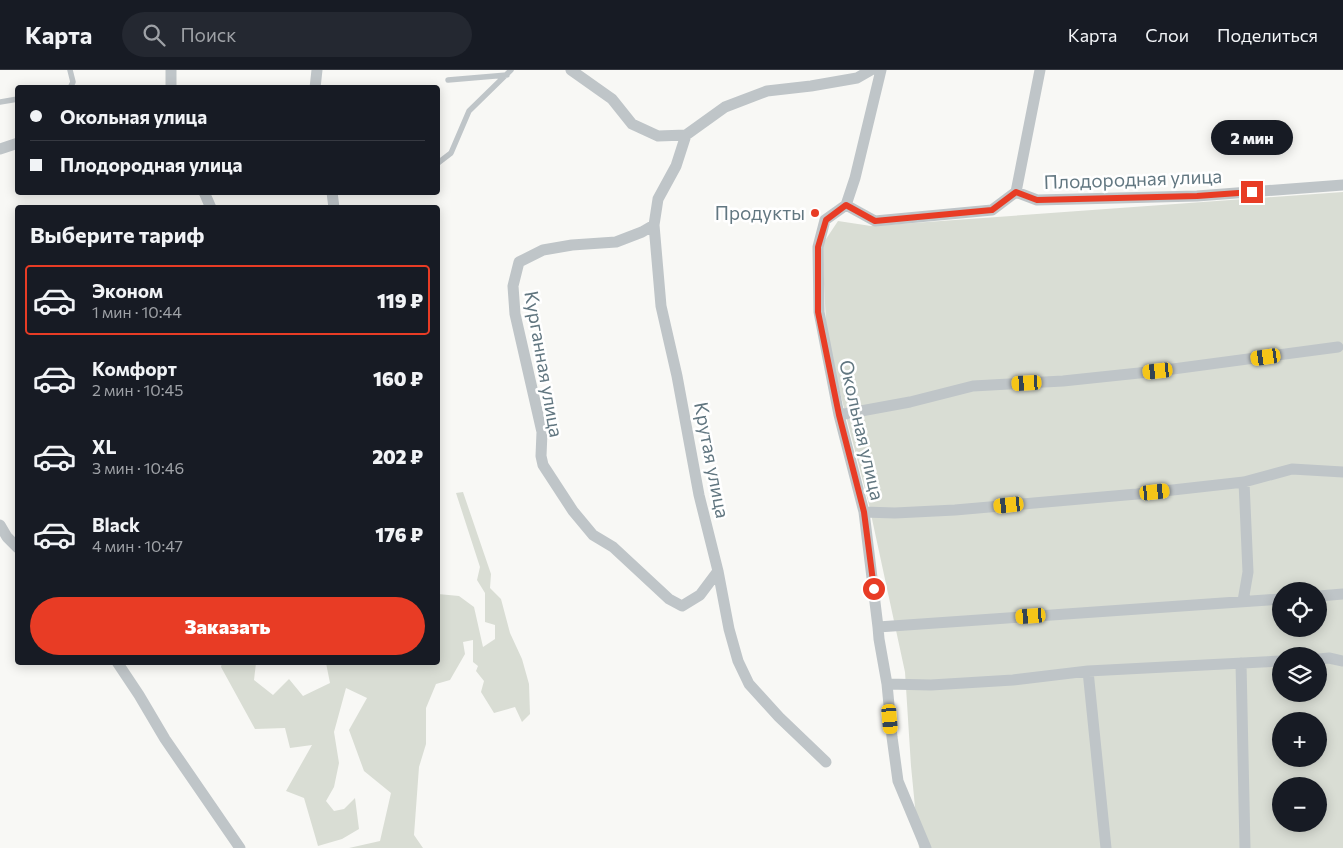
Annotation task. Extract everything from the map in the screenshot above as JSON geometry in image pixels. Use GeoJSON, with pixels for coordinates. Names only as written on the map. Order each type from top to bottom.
{"type":"FeatureCollection","features":[{"type":"Feature","properties":{"kind":"street"},"geometry":{"type":"LineString","coordinates":[[171,70],[171,85]]}},
{"type":"Feature","properties":{"kind":"street"},"geometry":{"type":"LineString","coordinates":[[315,85],[317,70]]}},
{"type":"Feature","properties":{"kind":"street"},"geometry":{"type":"LineString","coordinates":[[571,70],[612,99],[632,124],[658,136],[686,135],[725,107],[767,91],[857,78],[871,70]]}},
{"type":"Feature","properties":{"kind":"street"},"geometry":{"type":"LineString","coordinates":[[846,205],[855,178],[881,70]]}},
{"type":"Feature","properties":{"kind":"street"},"geometry":{"type":"LineString","coordinates":[[1016,192],[1040,70]]}},
{"type":"Feature","properties":{"kind":"street","name":"Крутая улица"},"geometry":{"type":"LineString","coordinates":[[686,135],[676,166],[658,199],[654,224],[661,306],[678,376],[699,495],[718,571],[729,630],[738,661],[749,684],[779,717],[826,762]]}},
{"type":"Feature","properties":{"kind":"street"},"geometry":{"type":"LineString","coordinates":[[0,149],[15,144]]}},
{"type":"Feature","properties":{"kind":"street","name":"Плодородная улица"},"geometry":{"type":"LineString","coordinates":[[846,205],[875,221],[992,210],[1016,192],[1037,200],[1197,196],[1343,185]]}},
{"type":"Feature","properties":{"kind":"street","name":"Окольная улица"},"geometry":{"type":"LineString","coordinates":[[846,205],[826,220],[818,247],[818,312],[839,415],[864,512],[898,781],[926,848]]}},
{"type":"Feature","properties":{"kind":"street","name":"Курганная улица"},"geometry":{"type":"LineString","coordinates":[[654,224],[642,232],[616,242],[572,245],[543,250],[519,262],[512,286],[515,314],[542,432],[541,456],[543,465],[573,511],[593,535],[613,547],[669,599],[682,606],[700,595],[718,571]]}},
{"type":"Feature","properties":{"kind":"street"},"geometry":{"type":"LineString","coordinates":[[839,415],[910,402],[973,386],[1063,381],[1158,371],[1338,347]]}},
{"type":"Feature","properties":{"kind":"street"},"geometry":{"type":"LineString","coordinates":[[864,512],[895,513],[954,510],[1137,494],[1244,482],[1292,469],[1343,472]]}},
{"type":"Feature","properties":{"kind":"street"},"geometry":{"type":"LineString","coordinates":[[1243,601],[1248,572],[1244,482]]}},
{"type":"Feature","properties":{"kind":"street"},"geometry":{"type":"LineString","coordinates":[[0,525],[15,545]]}},
{"type":"Feature","properties":{"kind":"street"},"geometry":{"type":"LineString","coordinates":[[1327,595],[1343,594]]}},
{"type":"Feature","properties":{"kind":"street"},"geometry":{"type":"LineString","coordinates":[[878,627],[1272,599]]}},
{"type":"Feature","properties":{"kind":"street"},"geometry":{"type":"LineString","coordinates":[[1327,658],[1343,661]]}},
{"type":"Feature","properties":{"kind":"street"},"geometry":{"type":"LineString","coordinates":[[887,684],[931,685],[1013,680],[1088,672],[1272,661]]}},
{"type":"Feature","properties":{"kind":"street"},"geometry":{"type":"LineString","coordinates":[[1241,663],[1245,848]]}},
{"type":"Feature","properties":{"kind":"street"},"geometry":{"type":"LineString","coordinates":[[119,665],[139,694],[165,739],[240,848]]}},
{"type":"Feature","properties":{"kind":"street"},"geometry":{"type":"LineString","coordinates":[[1088,672],[1106,848]]}},
{"type":"Feature","properties":{"kind":"lane"},"geometry":{"type":"LineString","coordinates":[[70,70],[73,82],[72,85]]}},
{"type":"Feature","properties":{"kind":"lane"},"geometry":{"type":"LineString","coordinates":[[448,80],[509,72]]}},
{"type":"Feature","properties":{"kind":"lane"},"geometry":{"type":"LineString","coordinates":[[440,161],[451,153],[469,111],[509,72]]}},
{"type":"Feature","properties":{"kind":"lane"},"geometry":{"type":"LineString","coordinates":[[0,102],[15,100]]}},
{"type":"Feature","properties":{"kind":"shaded area"},"geometry":{"type":"Polygon","coordinates":[[[1343,192],[1343,848],[919,848],[905,672],[869,505],[827,342],[822,245],[838,221],[871,226],[1343,192]]]}},
{"type":"Feature","properties":{"kind":"shaded area"},"geometry":{"type":"Polygon","coordinates":[[[463,492],[491,574],[490,588],[501,599],[510,633],[522,659],[529,684],[530,714],[522,722],[515,707],[494,713],[481,692],[484,681],[476,671],[478,666],[473,662],[473,640],[463,642],[465,654],[450,680],[436,684],[426,708],[426,744],[419,767],[414,835],[423,848],[349,848],[380,841],[391,793],[364,771],[349,730],[367,698],[346,688],[334,732],[339,763],[334,787],[326,801],[334,811],[344,809],[355,798],[359,829],[342,839],[318,846],[304,798],[286,791],[312,745],[290,748],[285,728],[255,729],[222,665],[256,665],[254,680],[273,695],[289,679],[303,696],[330,683],[326,665],[440,665],[440,594],[459,596],[474,607],[483,647],[495,639],[495,625],[485,622],[485,593],[477,580],[480,567],[456,493],[463,492]]]}},
{"type":"Feature","properties":{"kind":"place","name":"Продукты"},"geometry":{"type":"Point","coordinates":[815,213]}},
{"type":"Feature","properties":{"kind":"route"},"geometry":{"type":"LineString","coordinates":[[874,589],[864,512],[839,415],[818,312],[818,247],[826,220],[846,205],[875,221],[992,210],[1016,192],[1037,200],[1197,196],[1252,192]]}}]}
